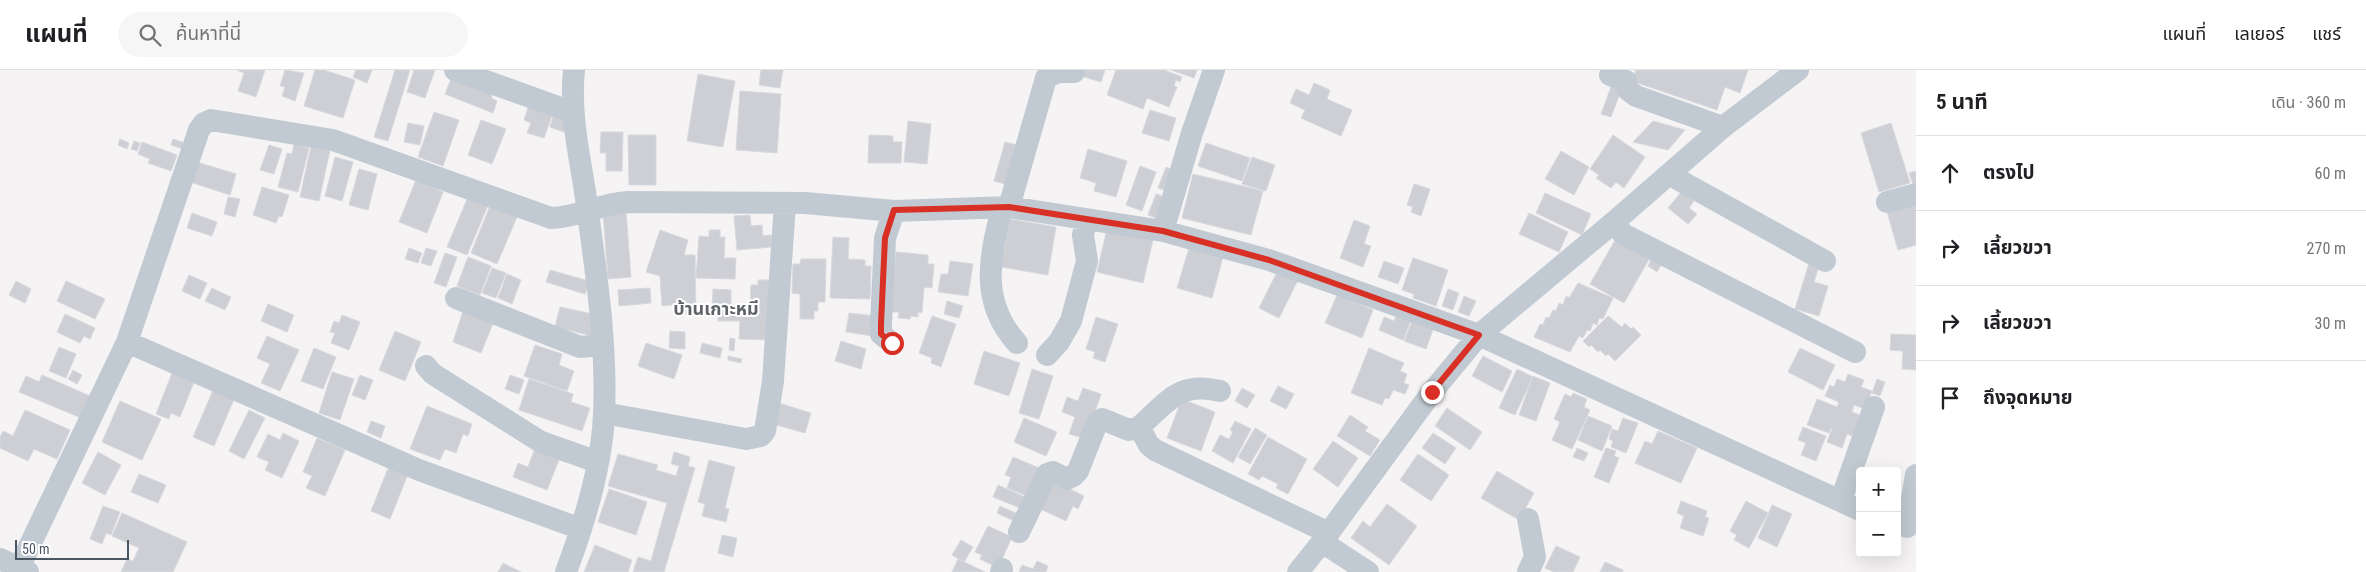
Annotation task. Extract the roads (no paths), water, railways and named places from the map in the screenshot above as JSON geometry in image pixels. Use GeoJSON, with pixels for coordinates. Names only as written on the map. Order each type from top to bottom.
{"type":"FeatureCollection","features":[{"type":"Feature","properties":{"kind":"street"},"geometry":{"type":"LineString","coordinates":[[455,70],[572,112]]}},
{"type":"Feature","properties":{"kind":"street"},"geometry":{"type":"LineString","coordinates":[[566,572],[598,462],[604,413],[602,345],[588,212],[572,112],[574,70]]}},
{"type":"Feature","properties":{"kind":"street"},"geometry":{"type":"LineString","coordinates":[[1163,231],[1192,133],[1214,70]]}},
{"type":"Feature","properties":{"kind":"street"},"geometry":{"type":"LineString","coordinates":[[1298,572],[1326,538],[1432,392],[1479,335],[1614,222],[1723,127],[1798,70]]}},
{"type":"Feature","properties":{"kind":"street"},"geometry":{"type":"LineString","coordinates":[[1017,343],[998,318],[992,296],[992,259],[1005,208],[1046,78],[1058,72],[1074,72]]}},
{"type":"Feature","properties":{"kind":"street"},"geometry":{"type":"LineString","coordinates":[[1610,76],[1626,81],[1628,90],[1636,96],[1723,127]]}},
{"type":"Feature","properties":{"kind":"street"},"geometry":{"type":"LineString","coordinates":[[16,568],[127,342],[196,137],[201,125],[206,121],[214,120],[333,140],[551,218],[568,217],[610,204],[627,202],[785,203],[894,210],[1005,208],[1163,231],[1269,260],[1479,335],[1850,505],[1874,407]]}},
{"type":"Feature","properties":{"kind":"street"},"geometry":{"type":"LineString","coordinates":[[1672,172],[1679,180],[1826,261]]}},
{"type":"Feature","properties":{"kind":"street"},"geometry":{"type":"LineString","coordinates":[[1887,202],[1916,194]]}},
{"type":"Feature","properties":{"kind":"street"},"geometry":{"type":"LineString","coordinates":[[604,413],[746,439],[762,436],[765,431],[773,381],[785,203]]}},
{"type":"Feature","properties":{"kind":"street"},"geometry":{"type":"LineString","coordinates":[[892,343],[881,334],[881,324],[885,238],[894,210]]}},
{"type":"Feature","properties":{"kind":"street"},"geometry":{"type":"LineString","coordinates":[[1047,354],[1059,342],[1071,321],[1087,261],[1083,235],[1086,219]]}},
{"type":"Feature","properties":{"kind":"street"},"geometry":{"type":"LineString","coordinates":[[1614,222],[1623,234],[1855,352]]}},
{"type":"Feature","properties":{"kind":"street"},"geometry":{"type":"LineString","coordinates":[[456,298],[580,347],[602,345]]}},
{"type":"Feature","properties":{"kind":"street"},"geometry":{"type":"LineString","coordinates":[[127,342],[419,470],[580,529]]}},
{"type":"Feature","properties":{"kind":"street"},"geometry":{"type":"LineString","coordinates":[[426,366],[433,374],[541,442],[598,462]]}},
{"type":"Feature","properties":{"kind":"street"},"geometry":{"type":"LineString","coordinates":[[1019,532],[1048,474],[1053,472],[1068,479],[1078,471],[1099,420],[1106,420],[1129,430],[1138,427],[1183,390],[1201,387],[1220,391]]}},
{"type":"Feature","properties":{"kind":"street"},"geometry":{"type":"LineString","coordinates":[[1138,427],[1149,444],[1156,450],[1326,538],[1368,572]]}},
{"type":"Feature","properties":{"kind":"street"},"geometry":{"type":"LineString","coordinates":[[1907,527],[1916,475]]}},
{"type":"Feature","properties":{"kind":"street"},"geometry":{"type":"LineString","coordinates":[[1528,519],[1535,557],[1528,572]]}},
{"type":"Feature","properties":{"kind":"district","name":"บ้านเกาะหมี"},"geometry":{"type":"Point","coordinates":[716,308]}}]}
